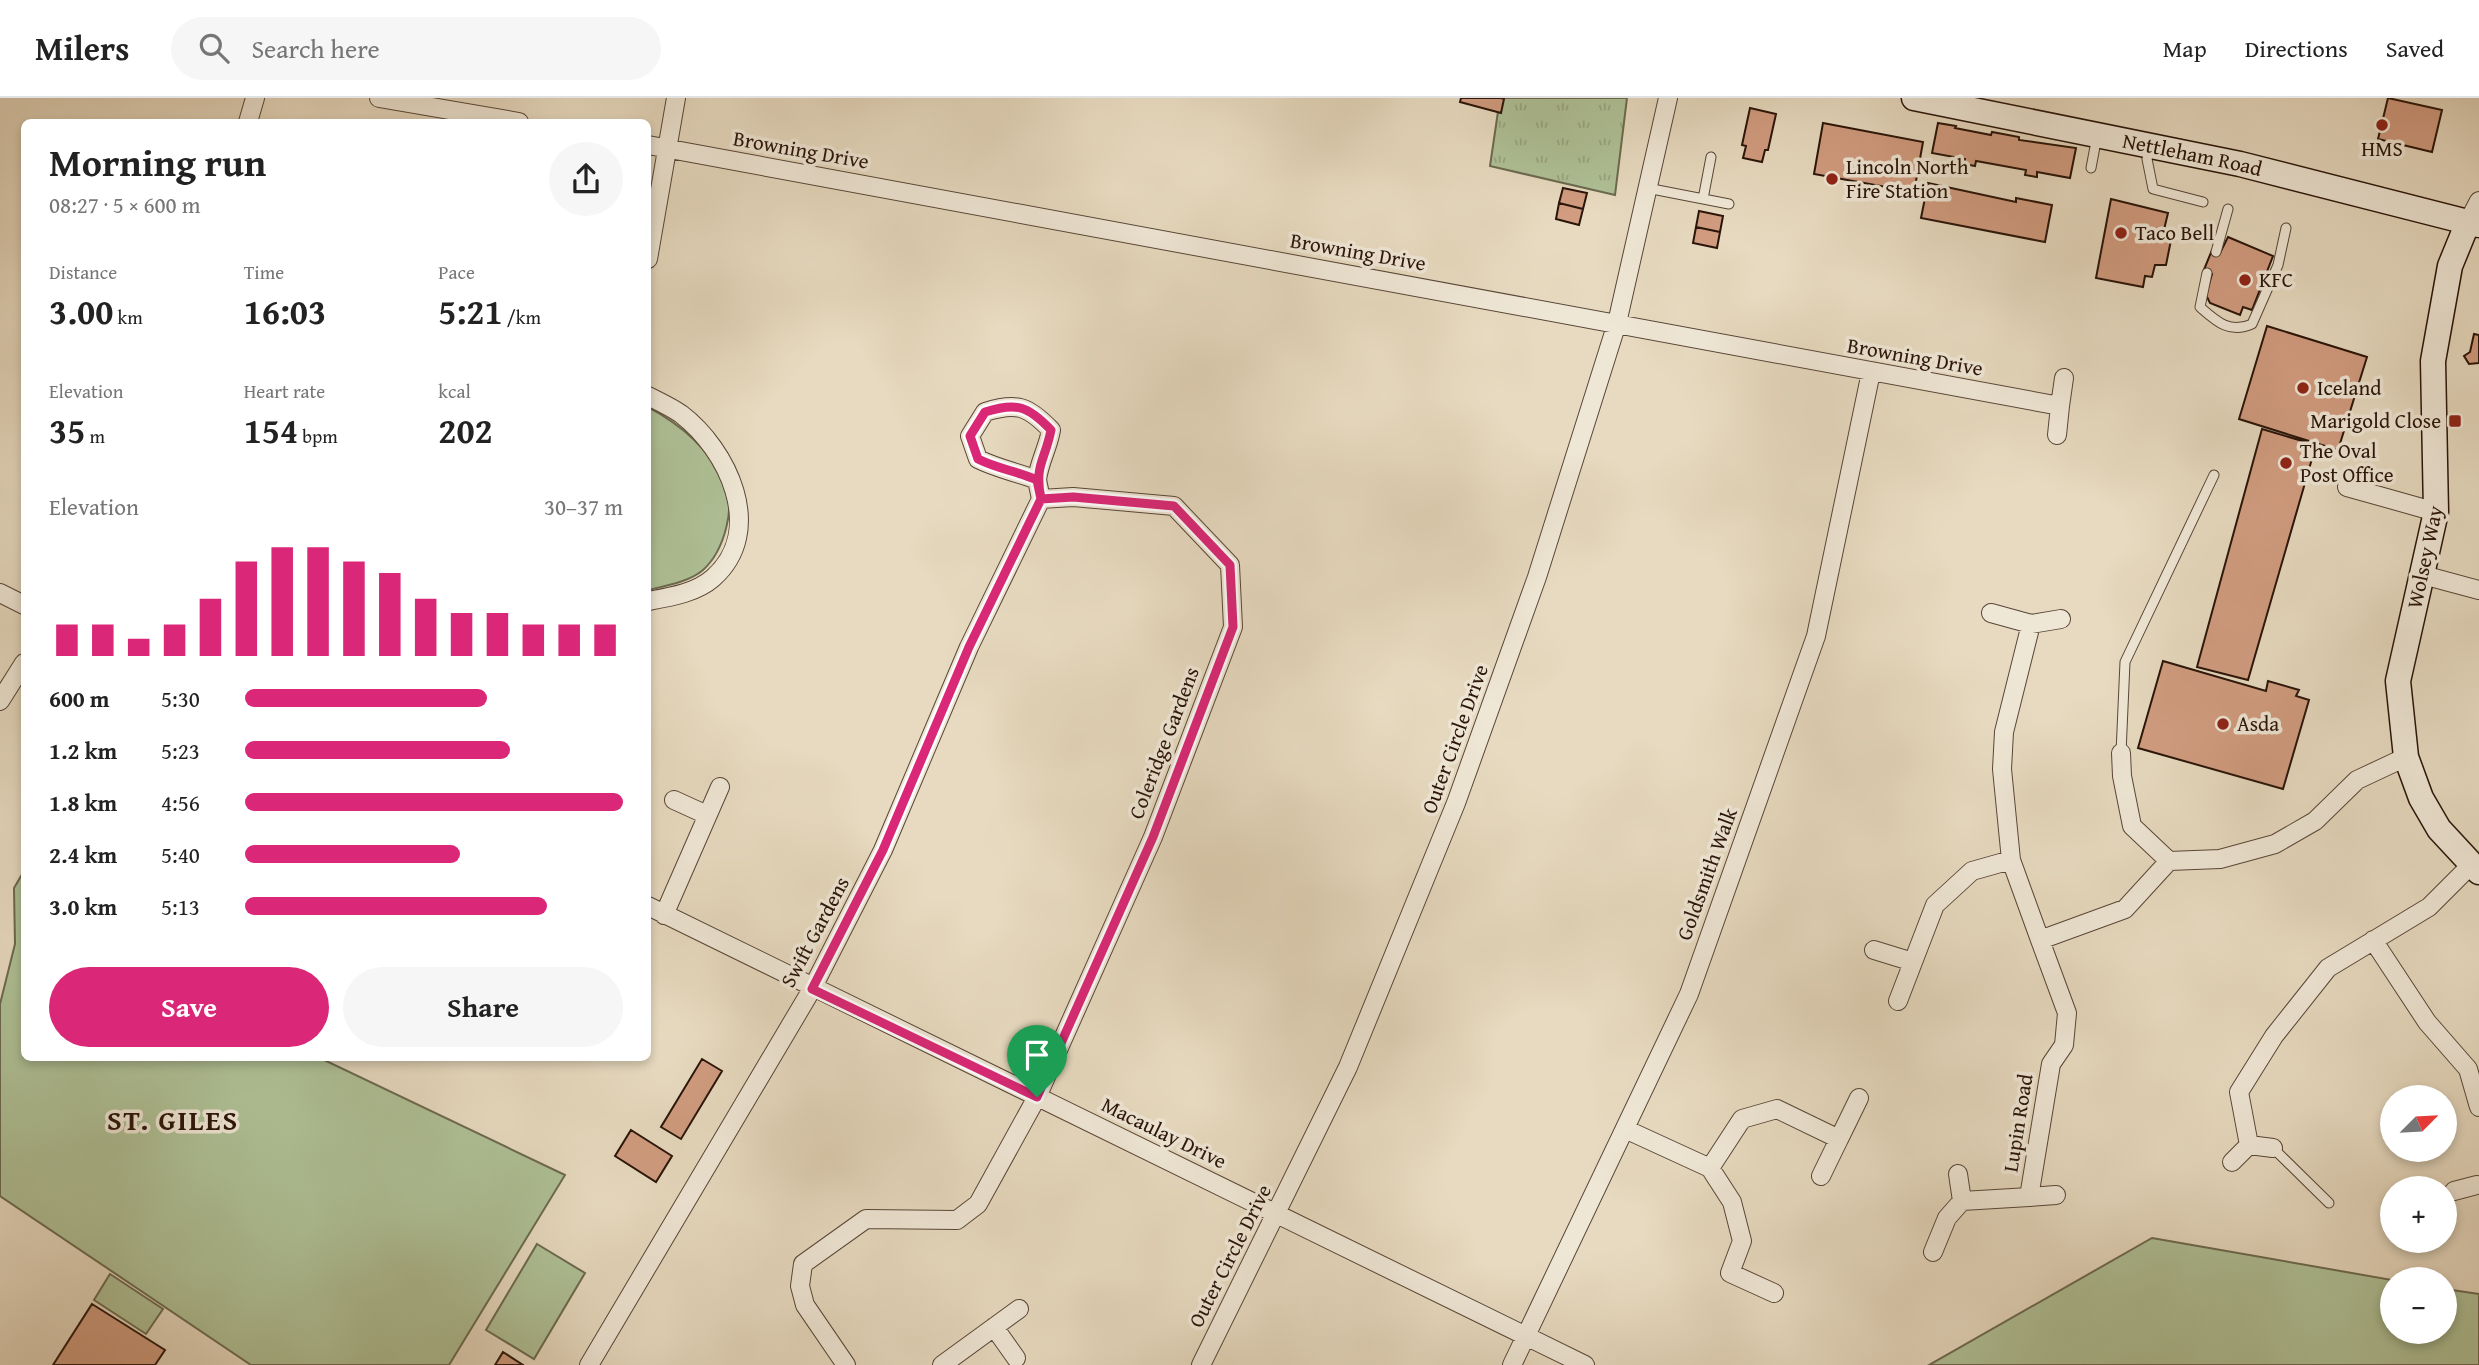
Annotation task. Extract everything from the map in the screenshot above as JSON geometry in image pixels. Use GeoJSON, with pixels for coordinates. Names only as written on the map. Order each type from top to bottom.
{"type":"FeatureCollection","features":[{"type":"Feature","properties":{"kind":"street"},"geometry":{"type":"LineString","coordinates":[[249,119],[256,98]]}},
{"type":"Feature","properties":{"kind":"street"},"geometry":{"type":"LineString","coordinates":[[379,98],[502,119]]}},
{"type":"Feature","properties":{"kind":"street"},"geometry":{"type":"LineString","coordinates":[[651,241],[676,98]]}},
{"type":"Feature","properties":{"kind":"street","name":"Outer Circle Drive"},"geometry":{"type":"LineString","coordinates":[[1201,1365],[1348,1067],[1456,803],[1537,577],[1617,323],[1668,98]]}},
{"type":"Feature","properties":{"kind":"street","name":"Nettleham Road"},"geometry":{"type":"LineString","coordinates":[[1914,98],[2151,145],[2475,216]]}},
{"type":"Feature","properties":{"kind":"street","name":"Browning Drive"},"geometry":{"type":"LineString","coordinates":[[651,145],[2060,406]]}},
{"type":"Feature","properties":{"kind":"street","name":"Wolsey Way"},"geometry":{"type":"LineString","coordinates":[[2475,216],[2450,266],[2433,361],[2436,512],[2398,681],[2406,757],[2421,798],[2438,829],[2475,869]]}},
{"type":"Feature","properties":{"kind":"street","name":"Goldsmith Walk"},"geometry":{"type":"LineString","coordinates":[[1512,1365],[1681,1013],[1816,636],[1871,372]]}},
{"type":"Feature","properties":{"kind":"street"},"geometry":{"type":"LineString","coordinates":[[2057,435],[2064,377]]}},
{"type":"Feature","properties":{"kind":"street"},"geometry":{"type":"LineString","coordinates":[[651,398],[680,414],[713,446],[733,481],[740,515],[729,556],[714,577],[693,590],[651,600]]}},
{"type":"Feature","properties":{"kind":"street"},"geometry":{"type":"LineString","coordinates":[[1037,480],[1019,472],[1002,471],[978,459],[970,436],[985,412],[1011,404],[1036,415],[1051,430],[1048,446],[1038,464],[1037,480],[1041,499]]}},
{"type":"Feature","properties":{"kind":"street","name":"Wolsey Way"},"geometry":{"type":"LineString","coordinates":[[2347,487],[2436,512]]}},
{"type":"Feature","properties":{"kind":"street","name":"Coleridge Gardens"},"geometry":{"type":"LineString","coordinates":[[846,1365],[805,1306],[800,1286],[803,1264],[866,1219],[957,1220],[978,1204],[1037,1097],[1153,837],[1233,627],[1230,565],[1174,506],[1073,497],[1041,499]]}},
{"type":"Feature","properties":{"kind":"street","name":"Swift Gardens"},"geometry":{"type":"LineString","coordinates":[[590,1365],[812,989],[883,850],[969,647],[1041,499]]}},
{"type":"Feature","properties":{"kind":"street"},"geometry":{"type":"LineString","coordinates":[[2423,575],[2479,590]]}},
{"type":"Feature","properties":{"kind":"street"},"geometry":{"type":"LineString","coordinates":[[0,593],[21,604]]}},
{"type":"Feature","properties":{"kind":"street"},"geometry":{"type":"LineString","coordinates":[[1991,613],[2031,624],[2061,619]]}},
{"type":"Feature","properties":{"kind":"street","name":"Lupin Road"},"geometry":{"type":"LineString","coordinates":[[2029,1197],[2051,1064],[2064,1045],[2067,1013],[2011,860],[2002,769],[2004,732],[2031,624]]}},
{"type":"Feature","properties":{"kind":"street"},"geometry":{"type":"LineString","coordinates":[[0,701],[21,668]]}},
{"type":"Feature","properties":{"kind":"street"},"geometry":{"type":"LineString","coordinates":[[2121,753],[2122,776],[2132,826],[2169,861]]}},
{"type":"Feature","properties":{"kind":"street"},"geometry":{"type":"LineString","coordinates":[[2040,940],[2125,909],[2169,861],[2220,859],[2275,844],[2315,821],[2357,780],[2406,757]]}},
{"type":"Feature","properties":{"kind":"street"},"geometry":{"type":"LineString","coordinates":[[664,915],[720,787]]}},
{"type":"Feature","properties":{"kind":"street"},"geometry":{"type":"LineString","coordinates":[[674,800],[708,815]]}},
{"type":"Feature","properties":{"kind":"street"},"geometry":{"type":"LineString","coordinates":[[1898,1001],[1935,905],[1972,871],[2011,860]]}},
{"type":"Feature","properties":{"kind":"street"},"geometry":{"type":"LineString","coordinates":[[2249,1144],[2239,1091],[2274,1036],[2328,968],[2429,907],[2475,869]]}},
{"type":"Feature","properties":{"kind":"street","name":"Macaulay Drive"},"geometry":{"type":"LineString","coordinates":[[651,908],[812,989],[1278,1213],[1585,1365]]}},
{"type":"Feature","properties":{"kind":"street"},"geometry":{"type":"LineString","coordinates":[[2373,940],[2427,1022],[2468,1069],[2479,1107]]}},
{"type":"Feature","properties":{"kind":"street"},"geometry":{"type":"LineString","coordinates":[[1874,950],[1913,962]]}},
{"type":"Feature","properties":{"kind":"street"},"geometry":{"type":"LineString","coordinates":[[1821,1176],[1859,1098]]}},
{"type":"Feature","properties":{"kind":"street"},"geometry":{"type":"LineString","coordinates":[[1710,1168],[1742,1119],[1777,1109],[1839,1139]]}},
{"type":"Feature","properties":{"kind":"street"},"geometry":{"type":"LineString","coordinates":[[1625,1129],[1710,1168],[1732,1202],[1742,1241],[1730,1273],[1774,1293]]}},
{"type":"Feature","properties":{"kind":"street"},"geometry":{"type":"LineString","coordinates":[[2249,1144],[2273,1148]]}},
{"type":"Feature","properties":{"kind":"street"},"geometry":{"type":"LineString","coordinates":[[2232,1162],[2249,1144]]}},
{"type":"Feature","properties":{"kind":"street"},"geometry":{"type":"LineString","coordinates":[[1933,1252],[1947,1218],[1962,1201],[1958,1174]]}},
{"type":"Feature","properties":{"kind":"street"},"geometry":{"type":"LineString","coordinates":[[2457,1190],[2478,1181]]}},
{"type":"Feature","properties":{"kind":"street","name":"Lupin Road"},"geometry":{"type":"LineString","coordinates":[[1962,1201],[2056,1195]]}},
{"type":"Feature","properties":{"kind":"street"},"geometry":{"type":"LineString","coordinates":[[942,1365],[1019,1309]]}},
{"type":"Feature","properties":{"kind":"street"},"geometry":{"type":"LineString","coordinates":[[994,1327],[1016,1358]]}},
{"type":"Feature","properties":{"kind":"lane"},"geometry":{"type":"LineString","coordinates":[[2091,168],[2098,134]]}},
{"type":"Feature","properties":{"kind":"lane"},"geometry":{"type":"LineString","coordinates":[[2151,145],[2147,159],[2153,189],[2203,202]]}},
{"type":"Feature","properties":{"kind":"lane"},"geometry":{"type":"LineString","coordinates":[[1703,199],[1711,157]]}},
{"type":"Feature","properties":{"kind":"lane"},"geometry":{"type":"LineString","coordinates":[[1647,188],[1729,204]]}},
{"type":"Feature","properties":{"kind":"lane"},"geometry":{"type":"LineString","coordinates":[[2216,252],[2228,209]]}},
{"type":"Feature","properties":{"kind":"lane"},"geometry":{"type":"LineString","coordinates":[[2207,273],[2200,307],[2220,325],[2241,329],[2252,324],[2278,265],[2286,228]]}},
{"type":"Feature","properties":{"kind":"lane"},"geometry":{"type":"LineString","coordinates":[[2121,753],[2125,662],[2214,475]]}},
{"type":"Feature","properties":{"kind":"lane"},"geometry":{"type":"LineString","coordinates":[[2273,1148],[2329,1203]]}},
{"type":"Feature","properties":{"kind":"green space"},"geometry":{"type":"Polygon","coordinates":[[[1500,98],[1627,98],[1615,195],[1490,166],[1500,98]]]}},
{"type":"Feature","properties":{"kind":"green space"},"geometry":{"type":"Polygon","coordinates":[[[651,409],[682,429],[701,446],[717,468],[728,491],[729,515],[717,552],[703,570],[684,581],[651,589],[651,409]]]}},
{"type":"Feature","properties":{"kind":"green space"},"geometry":{"type":"Polygon","coordinates":[[[21,876],[21,1061],[326,1061],[565,1175],[449,1365],[251,1365],[0,1196],[0,1004],[15,944],[14,888],[21,876]]]}},
{"type":"Feature","properties":{"kind":"green space"},"geometry":{"type":"Polygon","coordinates":[[[2152,1238],[2380,1278],[2380,1344],[2457,1344],[2457,1291],[2479,1294],[2479,1365],[1929,1365],[2152,1238]]]}},
{"type":"Feature","properties":{"kind":"green space"},"geometry":{"type":"Polygon","coordinates":[[[537,1244],[585,1273],[534,1359],[486,1330],[537,1244]]]}},
{"type":"Feature","properties":{"kind":"green space"},"geometry":{"type":"Polygon","coordinates":[[[110,1274],[163,1309],[146,1334],[94,1300],[110,1274]]]}},
{"type":"Feature","properties":{"kind":"building"},"geometry":{"type":"Polygon","coordinates":[[[1461,98],[1504,99],[1501,113],[1460,102],[1461,98]]]}},
{"type":"Feature","properties":{"kind":"building"},"geometry":{"type":"Polygon","coordinates":[[[2388,98],[2442,110],[2432,152],[2378,139],[2388,98]]]}},
{"type":"Feature","properties":{"kind":"building"},"geometry":{"type":"Polygon","coordinates":[[[1750,108],[1776,114],[1768,150],[1765,150],[1762,162],[1743,158],[1746,146],[1742,145],[1750,108]]]}},
{"type":"Feature","properties":{"kind":"building"},"geometry":{"type":"Polygon","coordinates":[[[1823,123],[1923,142],[1914,192],[1814,174],[1823,123]]]}},
{"type":"Feature","properties":{"kind":"building"},"geometry":{"type":"Polygon","coordinates":[[[1938,123],[1991,135],[1992,132],[2019,137],[2019,140],[2076,148],[2070,178],[2037,172],[2037,177],[2025,175],[2026,170],[1976,161],[1975,166],[1964,164],[1965,159],[1932,153],[1938,123]]]}},
{"type":"Feature","properties":{"kind":"building"},"geometry":{"type":"Polygon","coordinates":[[[1928,183],[2016,202],[2016,198],[2052,205],[2045,242],[1921,218],[1928,183]]]}},
{"type":"Feature","properties":{"kind":"building"},"geometry":{"type":"Polygon","coordinates":[[[1563,188],[1587,193],[1583,209],[1559,203],[1563,188]]]}},
{"type":"Feature","properties":{"kind":"building"},"geometry":{"type":"Polygon","coordinates":[[[2111,199],[2168,213],[2162,238],[2171,240],[2166,265],[2155,265],[2152,277],[2145,276],[2143,287],[2096,278],[2111,199]]]}},
{"type":"Feature","properties":{"kind":"building"},"geometry":{"type":"Polygon","coordinates":[[[1559,203],[1583,209],[1579,225],[1556,219],[1559,203]]]}},
{"type":"Feature","properties":{"kind":"building"},"geometry":{"type":"Polygon","coordinates":[[[1699,211],[1723,216],[1720,232],[1696,227],[1699,211]]]}},
{"type":"Feature","properties":{"kind":"building"},"geometry":{"type":"Polygon","coordinates":[[[1696,227],[1720,232],[1717,248],[1693,243],[1696,227]]]}},
{"type":"Feature","properties":{"kind":"building"},"geometry":{"type":"Polygon","coordinates":[[[2228,237],[2273,256],[2252,310],[2243,307],[2240,315],[2210,303],[2206,295],[2212,274],[2203,272],[2212,250],[2220,253],[2228,237]]]}},
{"type":"Feature","properties":{"kind":"building","name":"Iceland"},"geometry":{"type":"Polygon","coordinates":[[[2267,326],[2367,357],[2338,450],[2239,419],[2267,326]]]}},
{"type":"Feature","properties":{"kind":"building"},"geometry":{"type":"Polygon","coordinates":[[[2474,334],[2479,335],[2479,363],[2469,364],[2464,356],[2470,352],[2474,334]]]}},
{"type":"Feature","properties":{"kind":"building"},"geometry":{"type":"Polygon","coordinates":[[[2262,429],[2316,445],[2248,680],[2197,667],[2262,429]]]}},
{"type":"Feature","properties":{"kind":"building","name":"Asda"},"geometry":{"type":"Polygon","coordinates":[[[2163,661],[2266,691],[2268,681],[2299,690],[2296,696],[2309,700],[2283,789],[2138,748],[2163,661]]]}},
{"type":"Feature","properties":{"kind":"building"},"geometry":{"type":"Polygon","coordinates":[[[702,1059],[722,1071],[681,1139],[661,1127],[702,1059]]]}},
{"type":"Feature","properties":{"kind":"building"},"geometry":{"type":"Polygon","coordinates":[[[631,1130],[672,1156],[656,1182],[615,1156],[631,1130]]]}},
{"type":"Feature","properties":{"kind":"building"},"geometry":{"type":"Polygon","coordinates":[[[92,1304],[165,1350],[155,1365],[53,1365],[92,1304]]]}},
{"type":"Feature","properties":{"kind":"building"},"geometry":{"type":"Polygon","coordinates":[[[503,1352],[523,1365],[495,1365],[503,1352]]]}},
{"type":"Feature","properties":{"kind":"place","name":"HMS"},"geometry":{"type":"Point","coordinates":[2382,125]}},
{"type":"Feature","properties":{"kind":"place","name":"Lincoln North Fire Station"},"geometry":{"type":"Point","coordinates":[1832,179]}},
{"type":"Feature","properties":{"kind":"place","name":"Taco Bell"},"geometry":{"type":"Point","coordinates":[2121,233]}},
{"type":"Feature","properties":{"kind":"place","name":"KFC"},"geometry":{"type":"Point","coordinates":[2245,280]}},
{"type":"Feature","properties":{"kind":"place","name":"Iceland"},"geometry":{"type":"Point","coordinates":[2303,388]}},
{"type":"Feature","properties":{"kind":"place","name":"Marigold Close"},"geometry":{"type":"Point","coordinates":[2455,421]}},
{"type":"Feature","properties":{"kind":"place","name":"The Oval Post Office"},"geometry":{"type":"Point","coordinates":[2286,463]}},
{"type":"Feature","properties":{"kind":"place","name":"Asda"},"geometry":{"type":"Point","coordinates":[2223,724]}},
{"type":"Feature","properties":{"kind":"district","name":"ST. GILES"},"geometry":{"type":"Point","coordinates":[173,1120]}},
{"type":"Feature","properties":{"kind":"route"},"geometry":{"type":"LineString","coordinates":[[1037,1097],[812,989],[883,850],[969,647],[1041,499],[1037,480],[1038,464],[1048,446],[1051,430],[1036,415],[1011,404],[985,412],[970,436],[978,459],[1002,471],[1019,472],[1037,480],[1041,499],[1073,497],[1174,506],[1230,565],[1233,627],[1153,837],[1037,1097]]}}]}
